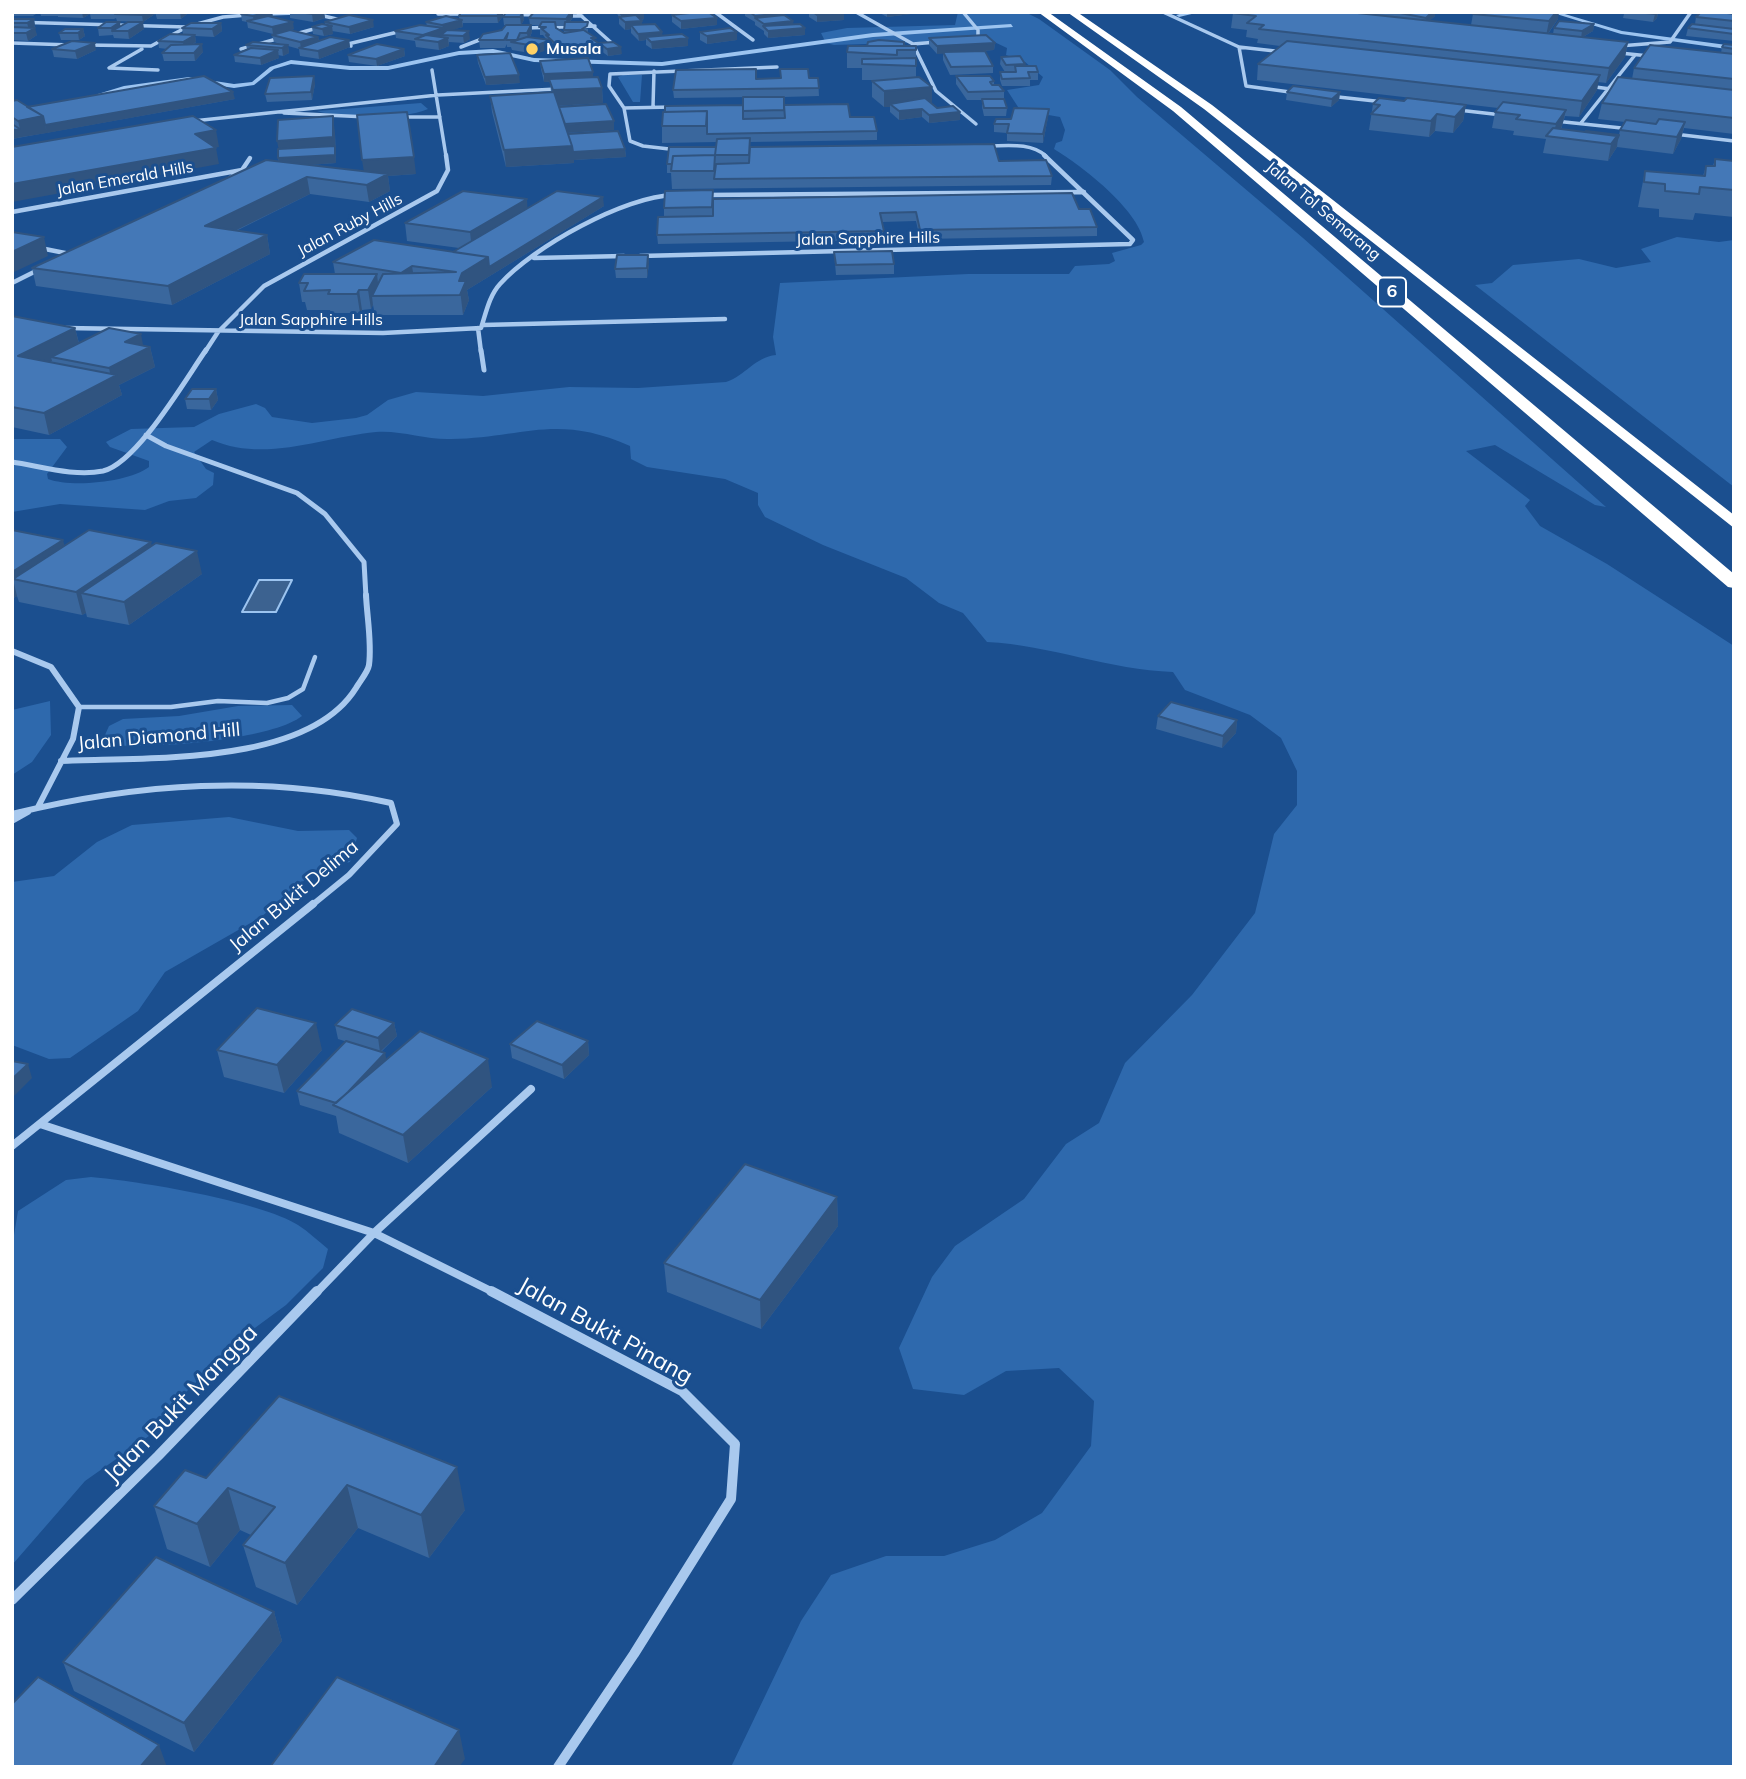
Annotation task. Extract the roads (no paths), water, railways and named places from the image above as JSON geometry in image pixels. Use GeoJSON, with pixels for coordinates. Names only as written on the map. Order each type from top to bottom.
{"type":"FeatureCollection","features":[{"type":"Feature","properties":{"kind":"highway","name":"Jalan Tol Semarang"},"geometry":{"type":"LineString","coordinates":[[1042,12],[1177,109],[1734,583]]}},
{"type":"Feature","properties":{"kind":"highway","name":"Jalan Tol Semarang"},"geometry":{"type":"LineString","coordinates":[[1072,12],[1208,107],[1734,523]]}},
{"type":"Feature","properties":{"kind":"street"},"geometry":{"type":"LineString","coordinates":[[578,12],[615,46]]}},
{"type":"Feature","properties":{"kind":"street"},"geometry":{"type":"LineString","coordinates":[[715,12],[753,40]]}},
{"type":"Feature","properties":{"kind":"street"},"geometry":{"type":"LineString","coordinates":[[856,12],[891,34],[914,44],[948,41]]}},
{"type":"Feature","properties":{"kind":"street"},"geometry":{"type":"LineString","coordinates":[[963,12],[977,28],[978,38],[971,40]]}},
{"type":"Feature","properties":{"kind":"street"},"geometry":{"type":"LineString","coordinates":[[1163,12],[1239,47],[1284,52]]}},
{"type":"Feature","properties":{"kind":"street"},"geometry":{"type":"LineString","coordinates":[[1616,46],[1670,42],[1677,36],[1691,12]]}},
{"type":"Feature","properties":{"kind":"street"},"geometry":{"type":"LineString","coordinates":[[158,70],[109,68],[186,27],[223,17],[305,13],[342,20],[241,49]]}},
{"type":"Feature","properties":{"kind":"street"},"geometry":{"type":"LineString","coordinates":[[437,13],[475,14]]}},
{"type":"Feature","properties":{"kind":"street"},"geometry":{"type":"LineString","coordinates":[[437,13],[443,18],[441,21]]}},
{"type":"Feature","properties":{"kind":"street"},"geometry":{"type":"LineString","coordinates":[[487,14],[550,16]]}},
{"type":"Feature","properties":{"kind":"street"},"geometry":{"type":"LineString","coordinates":[[561,16],[582,16]]}},
{"type":"Feature","properties":{"kind":"street"},"geometry":{"type":"LineString","coordinates":[[12,22],[186,27]]}},
{"type":"Feature","properties":{"kind":"street"},"geometry":{"type":"LineString","coordinates":[[519,29],[594,26]]}},
{"type":"Feature","properties":{"kind":"street"},"geometry":{"type":"LineString","coordinates":[[351,46],[348,44],[408,30]]}},
{"type":"Feature","properties":{"kind":"street"},"geometry":{"type":"LineString","coordinates":[[461,47],[491,35]]}},
{"type":"Feature","properties":{"kind":"street"},"geometry":{"type":"LineString","coordinates":[[12,43],[146,47]]}},
{"type":"Feature","properties":{"kind":"street"},"geometry":{"type":"LineString","coordinates":[[914,44],[936,91],[976,124]]}},
{"type":"Feature","properties":{"kind":"street"},"geometry":{"type":"LineString","coordinates":[[1239,47],[1245,86],[1305,93]]}},
{"type":"Feature","properties":{"kind":"street"},"geometry":{"type":"LineString","coordinates":[[1608,52],[1660,57]]}},
{"type":"Feature","properties":{"kind":"street"},"geometry":{"type":"LineString","coordinates":[[1581,124],[1635,55]]}},
{"type":"Feature","properties":{"kind":"street"},"geometry":{"type":"LineString","coordinates":[[690,149],[659,149],[631,141],[624,107],[609,86],[612,73],[777,67]]}},
{"type":"Feature","properties":{"kind":"street","name":"Jalan Ruby Hills"},"geometry":{"type":"LineString","coordinates":[[218,332],[264,286],[374,228],[437,191],[448,170],[432,70]]}},
{"type":"Feature","properties":{"kind":"street"},"geometry":{"type":"LineString","coordinates":[[653,107],[654,71]]}},
{"type":"Feature","properties":{"kind":"street"},"geometry":{"type":"LineString","coordinates":[[596,87],[609,86]]}},
{"type":"Feature","properties":{"kind":"street"},"geometry":{"type":"LineString","coordinates":[[1584,86],[1623,90]]}},
{"type":"Feature","properties":{"kind":"street"},"geometry":{"type":"LineString","coordinates":[[182,122],[259,111],[438,95],[570,88]]}},
{"type":"Feature","properties":{"kind":"street"},"geometry":{"type":"LineString","coordinates":[[1318,95],[1387,103]]}},
{"type":"Feature","properties":{"kind":"street"},"geometry":{"type":"LineString","coordinates":[[624,107],[681,107]]}},
{"type":"Feature","properties":{"kind":"street"},"geometry":{"type":"LineString","coordinates":[[1457,110],[1512,116]]}},
{"type":"Feature","properties":{"kind":"street"},"geometry":{"type":"LineString","coordinates":[[259,111],[376,117]]}},
{"type":"Feature","properties":{"kind":"street"},"geometry":{"type":"LineString","coordinates":[[388,117],[440,117]]}},
{"type":"Feature","properties":{"kind":"street"},"geometry":{"type":"LineString","coordinates":[[1553,121],[1636,130]]}},
{"type":"Feature","properties":{"kind":"street"},"geometry":{"type":"LineString","coordinates":[[1664,133],[1734,141]]}},
{"type":"Feature","properties":{"kind":"street","name":"Jalan Sapphire Hills"},"geometry":{"type":"LineString","coordinates":[[534,258],[1130,244],[1133,240],[1039,150],[1026,146],[985,146]]}},
{"type":"Feature","properties":{"kind":"street"},"geometry":{"type":"LineString","coordinates":[[224,182],[242,170],[250,158]]}},
{"type":"Feature","properties":{"kind":"street","name":"Jalan Emerald Hills"},"geometry":{"type":"LineString","coordinates":[[12,212],[242,170]]}},
{"type":"Feature","properties":{"kind":"street"},"geometry":{"type":"LineString","coordinates":[[696,195],[1085,192]]}},
{"type":"Feature","properties":{"kind":"street"},"geometry":{"type":"LineString","coordinates":[[484,370],[480,327],[487,304],[501,282],[534,258],[618,206],[650,198],[682,195]]}},
{"type":"Feature","properties":{"kind":"street"},"geometry":{"type":"LineString","coordinates":[[36,248],[70,254]]}},
{"type":"Feature","properties":{"kind":"street"},"geometry":{"type":"LineString","coordinates":[[59,260],[83,249]]}},
{"type":"Feature","properties":{"kind":"street"},"geometry":{"type":"LineString","coordinates":[[12,283],[47,265]]}},
{"type":"Feature","properties":{"kind":"street","name":"Jalan Sapphire Hills"},"geometry":{"type":"LineString","coordinates":[[218,332],[423,332],[480,327],[725,318]]}},
{"type":"Feature","properties":{"kind":"street"},"geometry":{"type":"LineString","coordinates":[[63,328],[218,332]]}},
{"type":"Feature","properties":{"kind":"street"},"geometry":{"type":"LineString","coordinates":[[12,462],[45,470],[102,471],[121,464],[146,435],[218,332]]}},
{"type":"Feature","properties":{"kind":"street","name":"Jalan Diamond Hill"},"geometry":{"type":"LineString","coordinates":[[61,761],[211,753],[268,743],[317,726],[348,701],[369,667],[364,562],[325,514],[297,493],[166,446],[146,435]]}},
{"type":"Feature","properties":{"kind":"street"},"geometry":{"type":"LineString","coordinates":[[12,651],[51,667],[56,678],[79,706],[73,738],[38,807],[12,821]]}},
{"type":"Feature","properties":{"kind":"street","name":"Jalan Bukit Delima"},"geometry":{"type":"LineString","coordinates":[[12,1146],[349,875],[397,824],[391,803],[360,794],[259,785],[166,787],[38,807]]}},
{"type":"Feature","properties":{"kind":"street"},"geometry":{"type":"LineString","coordinates":[[12,814],[38,807]]}},
{"type":"Feature","properties":{"kind":"street","name":"Jalan Bukit Mangga"},"geometry":{"type":"LineString","coordinates":[[12,1600],[158,1456],[374,1233],[531,1089]]}},
{"type":"Feature","properties":{"kind":"street"},"geometry":{"type":"LineString","coordinates":[[40,1124],[374,1233]]}},
{"type":"Feature","properties":{"kind":"street","name":"Jalan Bukit Pinang"},"geometry":{"type":"LineString","coordinates":[[374,1233],[559,1325],[682,1391],[735,1444],[731,1499],[634,1654],[558,1767]]}},
{"type":"Feature","properties":{"kind":"lane"},"geometry":{"type":"LineString","coordinates":[[79,706],[172,708],[218,701],[267,703],[303,689],[316,657]]}},
{"type":"Feature","properties":{"kind":"waterway"},"geometry":{"type":"LineString","coordinates":[[1179,15],[1198,12]]}},
{"type":"Feature","properties":{"kind":"waterway"},"geometry":{"type":"LineString","coordinates":[[1552,12],[1621,32],[1734,48]]}},
{"type":"Feature","properties":{"kind":"waterway"},"geometry":{"type":"LineString","coordinates":[[91,97],[124,88],[189,79],[234,86],[254,83],[272,68],[291,62],[350,68],[388,68],[459,53],[493,51],[534,60],[662,64],[873,35],[1011,26]]}},
{"type":"Feature","properties":{"kind":"place","name":"Musala"},"geometry":{"type":"Point","coordinates":[532,49]}}]}
